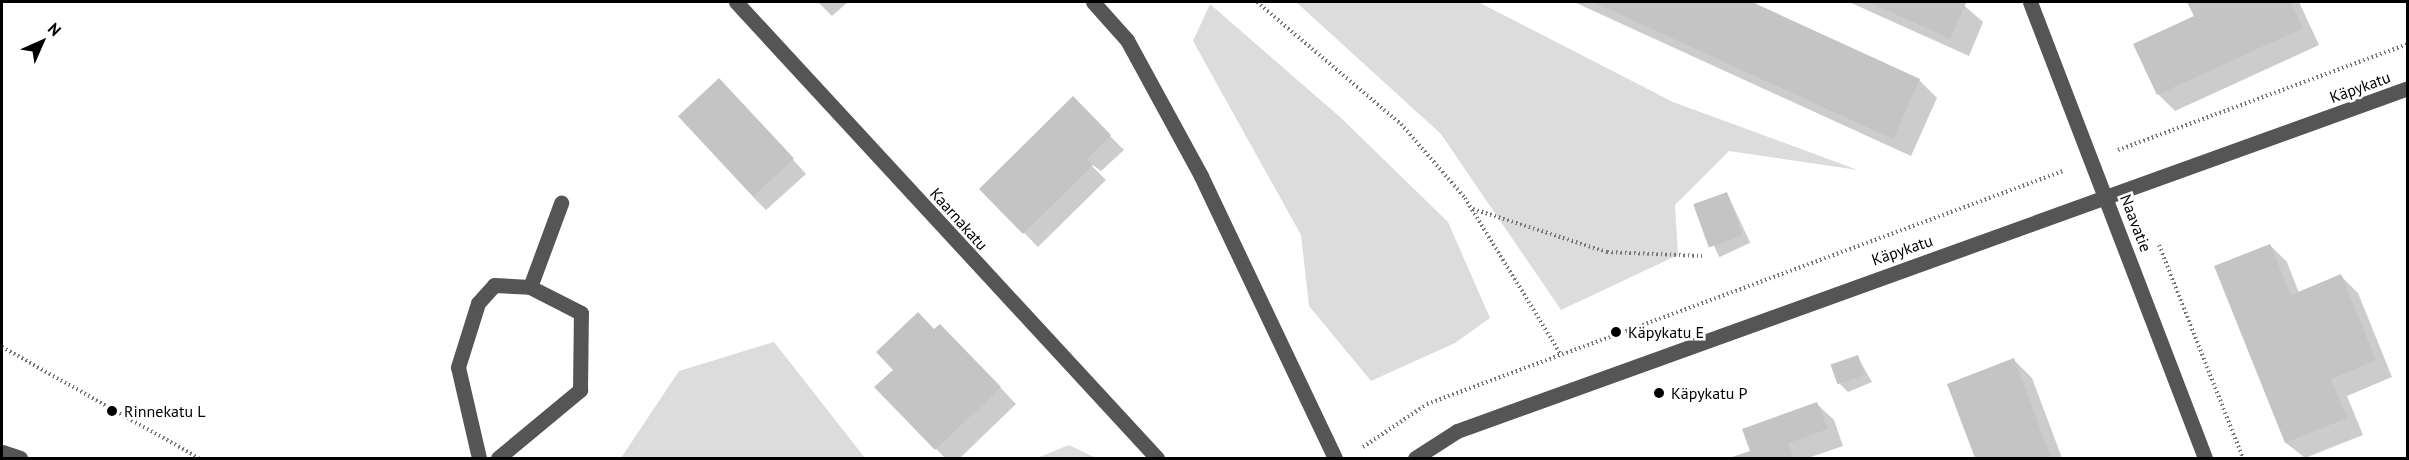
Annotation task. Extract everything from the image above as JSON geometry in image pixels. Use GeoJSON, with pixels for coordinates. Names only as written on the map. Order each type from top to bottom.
{"type":"FeatureCollection","features":[{"type":"Feature","properties":{"kind":"street","name":"Kaarnakatu"},"geometry":{"type":"LineString","coordinates":[[736,2],[1157,459]]}},
{"type":"Feature","properties":{"kind":"street"},"geometry":{"type":"LineString","coordinates":[[1093,2],[1127,40],[1201,176],[1335,459]]}},
{"type":"Feature","properties":{"kind":"street","name":"Naavatie"},"geometry":{"type":"LineString","coordinates":[[2030,2],[2093,160],[2205,459]]}},
{"type":"Feature","properties":{"kind":"street","name":"Käpykatu"},"geometry":{"type":"LineString","coordinates":[[1415,459],[1457,431],[2137,188],[2408,88]]}},
{"type":"Feature","properties":{"kind":"street"},"geometry":{"type":"LineString","coordinates":[[530,287],[561,203]]}},
{"type":"Feature","properties":{"kind":"street"},"geometry":{"type":"LineString","coordinates":[[479,459],[458,367],[478,303],[494,285],[530,287],[581,313],[580,390],[498,459]]}},
{"type":"Feature","properties":{"kind":"street"},"geometry":{"type":"LineString","coordinates":[[2,452],[20,459]]}},
{"type":"Feature","properties":{"kind":"path"},"geometry":{"type":"LineString","coordinates":[[1257,2],[1401,124],[1473,209],[1560,353]]}},
{"type":"Feature","properties":{"kind":"path"},"geometry":{"type":"LineString","coordinates":[[1357,453],[1427,404],[1560,353],[2408,44]]}},
{"type":"Feature","properties":{"kind":"path"},"geometry":{"type":"LineString","coordinates":[[2122,149],[2244,459]]}},
{"type":"Feature","properties":{"kind":"path"},"geometry":{"type":"LineString","coordinates":[[1473,209],[1607,252],[1702,256]]}},
{"type":"Feature","properties":{"kind":"path"},"geometry":{"type":"LineString","coordinates":[[2,347],[200,459]]}},
{"type":"Feature","properties":{"kind":"shaded area"},"geometry":{"type":"Polygon","coordinates":[[[1296,2],[1478,2],[1673,102],[1858,170],[1729,151],[1675,205],[1678,255],[1561,310],[1441,134],[1296,2]]]}},
{"type":"Feature","properties":{"kind":"shaded area"},"geometry":{"type":"Polygon","coordinates":[[[1210,4],[1340,117],[1448,222],[1490,318],[1455,343],[1371,381],[1309,306],[1301,235],[1193,41],[1210,4]]]}},
{"type":"Feature","properties":{"kind":"shaded area"},"geometry":{"type":"Polygon","coordinates":[[[774,342],[865,458],[621,458],[679,371],[774,342]]]}},
{"type":"Feature","properties":{"kind":"shaded area"},"geometry":{"type":"Polygon","coordinates":[[[1069,445],[1096,458],[1037,458],[1069,445]]]}},
{"type":"Feature","properties":{"kind":"building"},"geometry":{"type":"Polygon","coordinates":[[[1593,2],[1752,2],[1920,79],[1893,139],[1593,2]]]}},
{"type":"Feature","properties":{"kind":"building"},"geometry":{"type":"Polygon","coordinates":[[[1869,2],[1964,2],[1966,3],[1950,39],[1869,2]]]}},
{"type":"Feature","properties":{"kind":"building"},"geometry":{"type":"Polygon","coordinates":[[[2187,2],[2291,2],[2303,28],[2157,95],[2133,44],[2194,16],[2187,2]]]}},
{"type":"Feature","properties":{"kind":"building"},"geometry":{"type":"Polygon","coordinates":[[[719,78],[794,158],[753,197],[678,116],[719,78]]]}},
{"type":"Feature","properties":{"kind":"building"},"geometry":{"type":"Polygon","coordinates":[[[1073,96],[1111,135],[1087,159],[1093,165],[1023,234],[979,189],[1073,96]]]}},
{"type":"Feature","properties":{"kind":"building"},"geometry":{"type":"Polygon","coordinates":[[[1727,192],[1743,235],[1709,248],[1693,204],[1727,192]]]}},
{"type":"Feature","properties":{"kind":"building"},"geometry":{"type":"Polygon","coordinates":[[[2270,244],[2291,295],[2341,274],[2376,360],[2331,379],[2347,418],[2285,443],[2214,266],[2270,244]]]}},
{"type":"Feature","properties":{"kind":"building"},"geometry":{"type":"Polygon","coordinates":[[[918,312],[934,329],[940,324],[1001,387],[935,450],[874,387],[893,370],[876,352],[918,312]]]}},
{"type":"Feature","properties":{"kind":"building"},"geometry":{"type":"Polygon","coordinates":[[[1858,355],[1865,375],[1837,384],[1831,364],[1858,355]]]}},
{"type":"Feature","properties":{"kind":"building"},"geometry":{"type":"Polygon","coordinates":[[[2014,358],[2051,458],[1975,458],[1947,384],[2014,358]]]}},
{"type":"Feature","properties":{"kind":"building"},"geometry":{"type":"Polygon","coordinates":[[[1817,402],[1828,429],[1788,443],[1794,458],[1729,458],[1750,451],[1742,429],[1817,402]]]}},
{"type":"Feature","properties":{"kind":"place","name":"Käpykatu E"},"geometry":{"type":"Point","coordinates":[1616,332]}},
{"type":"Feature","properties":{"kind":"place","name":"Käpykatu P"},"geometry":{"type":"Point","coordinates":[1659,393]}},
{"type":"Feature","properties":{"kind":"place","name":"Rinnekatu L"},"geometry":{"type":"Point","coordinates":[112,411]}}]}
